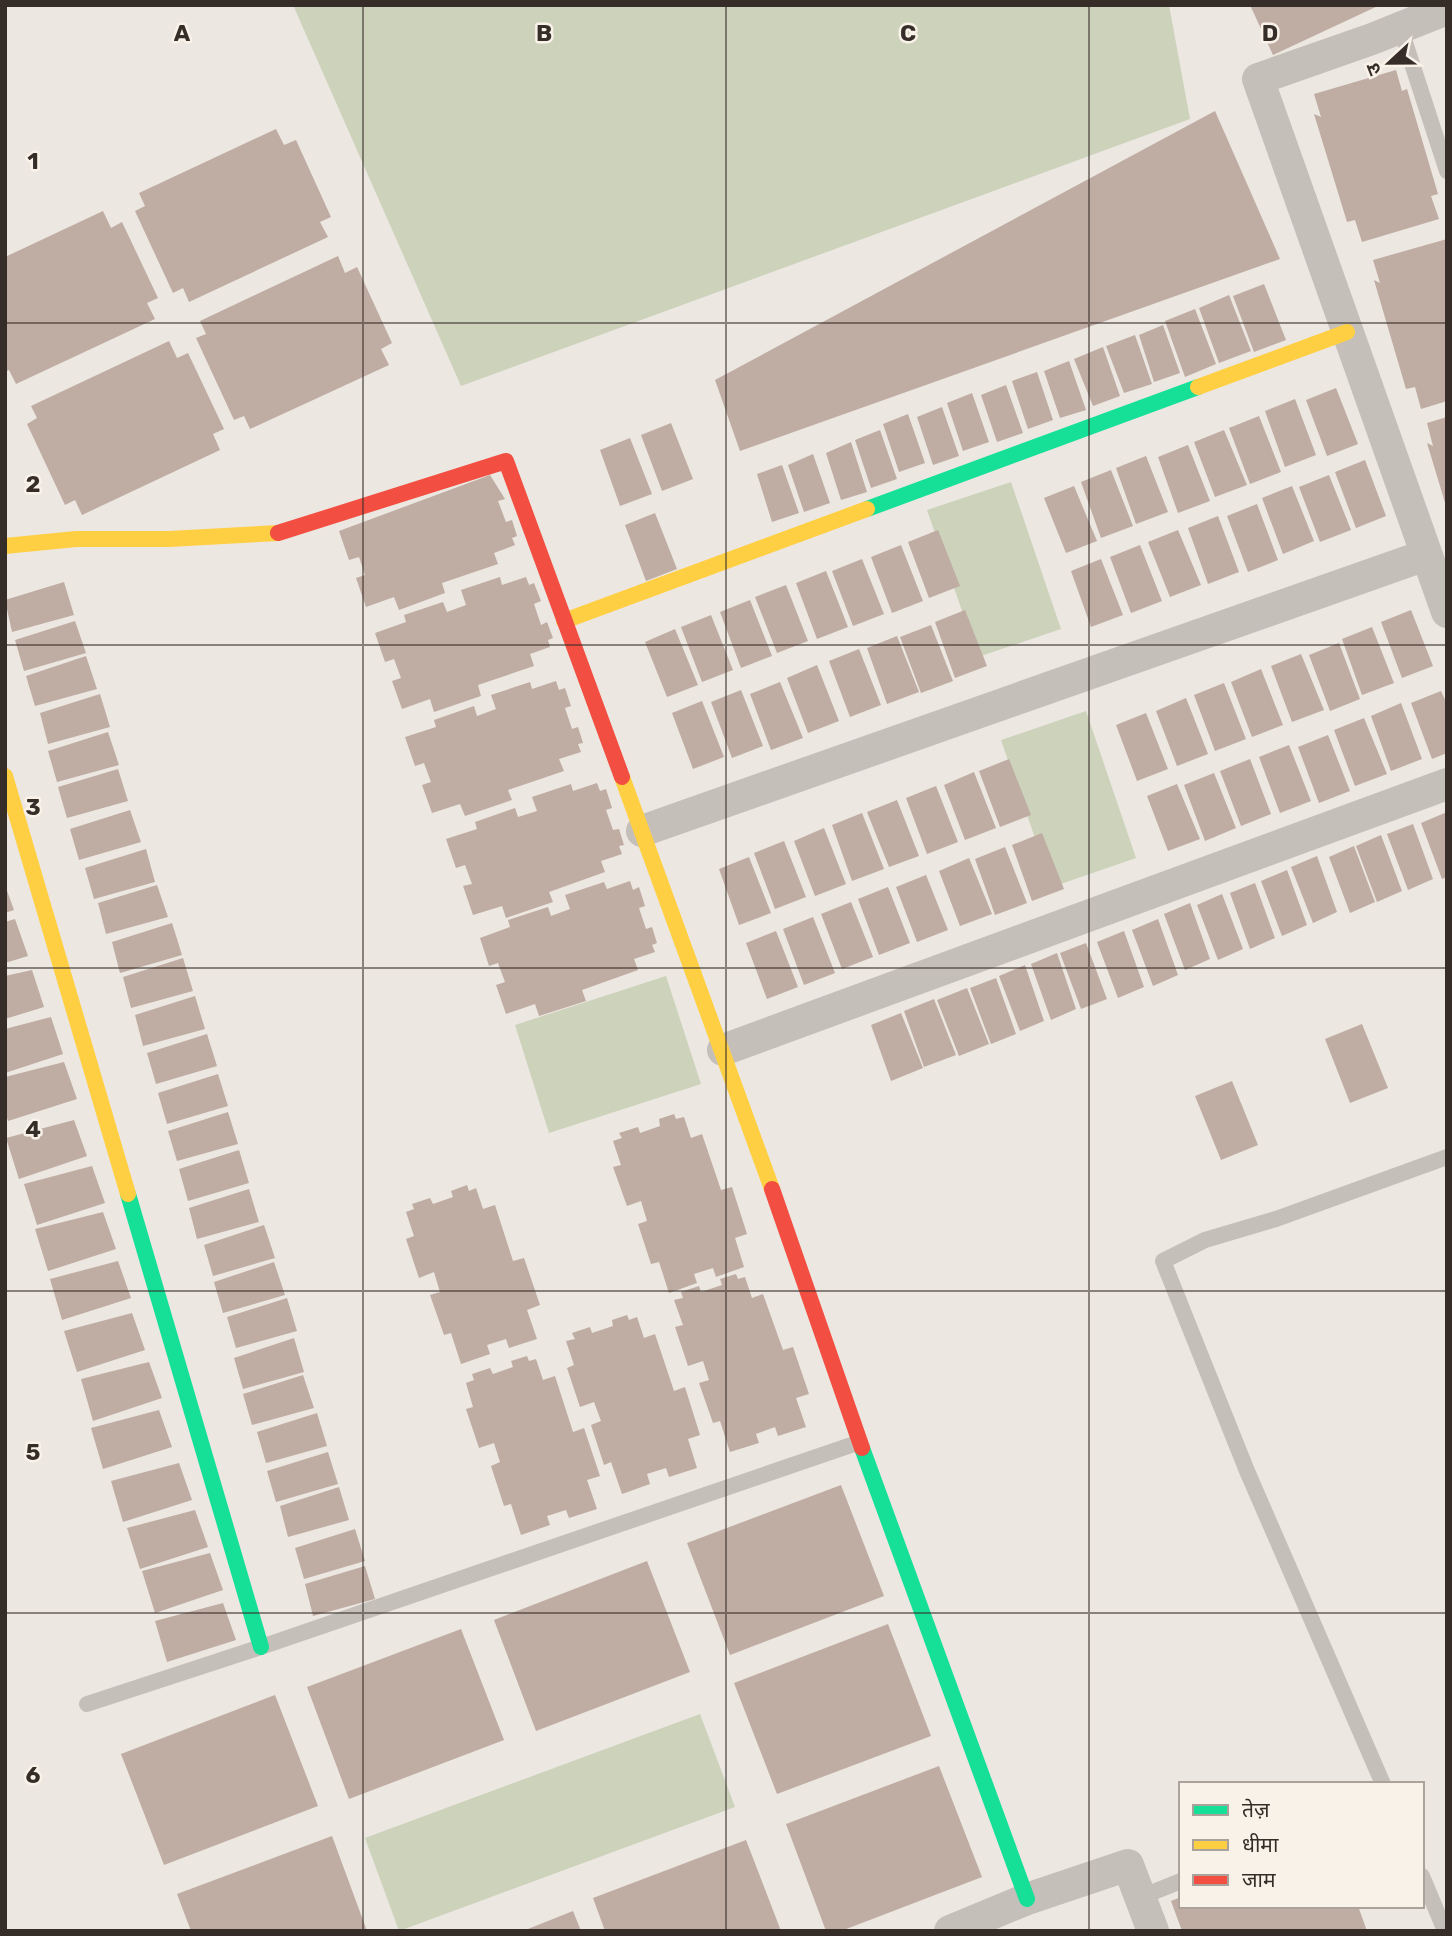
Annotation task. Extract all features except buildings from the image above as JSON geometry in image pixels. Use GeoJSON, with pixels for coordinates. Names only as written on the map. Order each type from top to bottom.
{"type":"FeatureCollection","features":[{"type":"Feature","properties":{"kind":"street"},"geometry":{"type":"LineString","coordinates":[[1447,9],[1258,79],[1447,612]]}},
{"type":"Feature","properties":{"kind":"street"},"geometry":{"type":"LineString","coordinates":[[564,621],[1347,332]]}},
{"type":"Feature","properties":{"kind":"street"},"geometry":{"type":"LineString","coordinates":[[5,546],[76,538],[169,539],[275,534],[506,461],[723,1050],[860,1442],[1027,1899]]}},
{"type":"Feature","properties":{"kind":"street"},"geometry":{"type":"LineString","coordinates":[[642,831],[1426,555]]}},
{"type":"Feature","properties":{"kind":"street"},"geometry":{"type":"LineString","coordinates":[[5,776],[261,1647]]}},
{"type":"Feature","properties":{"kind":"street"},"geometry":{"type":"LineString","coordinates":[[723,1050],[1447,784]]}},
{"type":"Feature","properties":{"kind":"street"},"geometry":{"type":"LineString","coordinates":[[950,1931],[1027,1899],[1128,1865],[1153,1931]]}},
{"type":"Feature","properties":{"kind":"lane"},"geometry":{"type":"LineString","coordinates":[[1400,27],[1447,171]]}},
{"type":"Feature","properties":{"kind":"lane"},"geometry":{"type":"LineString","coordinates":[[1382,1782],[1247,1471],[1163,1261],[1205,1240],[1276,1219],[1447,1157]]}},
{"type":"Feature","properties":{"kind":"lane"},"geometry":{"type":"LineString","coordinates":[[87,1704],[860,1442]]}},
{"type":"Feature","properties":{"kind":"lane"},"geometry":{"type":"LineString","coordinates":[[1424,1881],[1445,1931]]}},
{"type":"Feature","properties":{"kind":"lane"},"geometry":{"type":"LineString","coordinates":[[1141,1896],[1179,1882]]}},
{"type":"Feature","properties":{"kind":"green space"},"geometry":{"type":"Polygon","coordinates":[[[293,5],[1169,5],[1190,119],[461,386],[293,5]]]}},
{"type":"Feature","properties":{"kind":"green space"},"geometry":{"type":"Polygon","coordinates":[[[1011,482],[1061,629],[978,657],[927,510],[1011,482]]]}},
{"type":"Feature","properties":{"kind":"green space"},"geometry":{"type":"Polygon","coordinates":[[[1086,711],[1136,858],[1052,887],[1001,740],[1086,711]]]}},
{"type":"Feature","properties":{"kind":"green space"},"geometry":{"type":"Polygon","coordinates":[[[666,976],[701,1084],[549,1133],[515,1025],[666,976]]]}},
{"type":"Feature","properties":{"kind":"green space"},"geometry":{"type":"Polygon","coordinates":[[[700,1714],[735,1807],[399,1931],[365,1838],[700,1714]]]}},
{"type":"Feature","properties":{"kind":"traffic: fast"},"geometry":{"type":"LineString","coordinates":[[867,509],[1198,387]]}},
{"type":"Feature","properties":{"kind":"traffic: fast"},"geometry":{"type":"LineString","coordinates":[[128,1194],[261,1647]]}},
{"type":"Feature","properties":{"kind":"traffic: fast"},"geometry":{"type":"LineString","coordinates":[[862,1448],[1027,1899]]}},
{"type":"Feature","properties":{"kind":"traffic: slow"},"geometry":{"type":"LineString","coordinates":[[1198,387],[1347,332]]}},
{"type":"Feature","properties":{"kind":"traffic: slow"},"geometry":{"type":"LineString","coordinates":[[564,621],[867,509]]}},
{"type":"Feature","properties":{"kind":"traffic: slow"},"geometry":{"type":"LineString","coordinates":[[5,546],[76,539],[169,539],[278,533]]}},
{"type":"Feature","properties":{"kind":"traffic: slow"},"geometry":{"type":"LineString","coordinates":[[5,776],[128,1194]]}},
{"type":"Feature","properties":{"kind":"traffic: slow"},"geometry":{"type":"LineString","coordinates":[[622,777],[772,1189]]}},
{"type":"Feature","properties":{"kind":"traffic: jam"},"geometry":{"type":"LineString","coordinates":[[278,533],[506,461],[622,777]]}},
{"type":"Feature","properties":{"kind":"traffic: jam"},"geometry":{"type":"LineString","coordinates":[[772,1189],[862,1448]]}}]}
